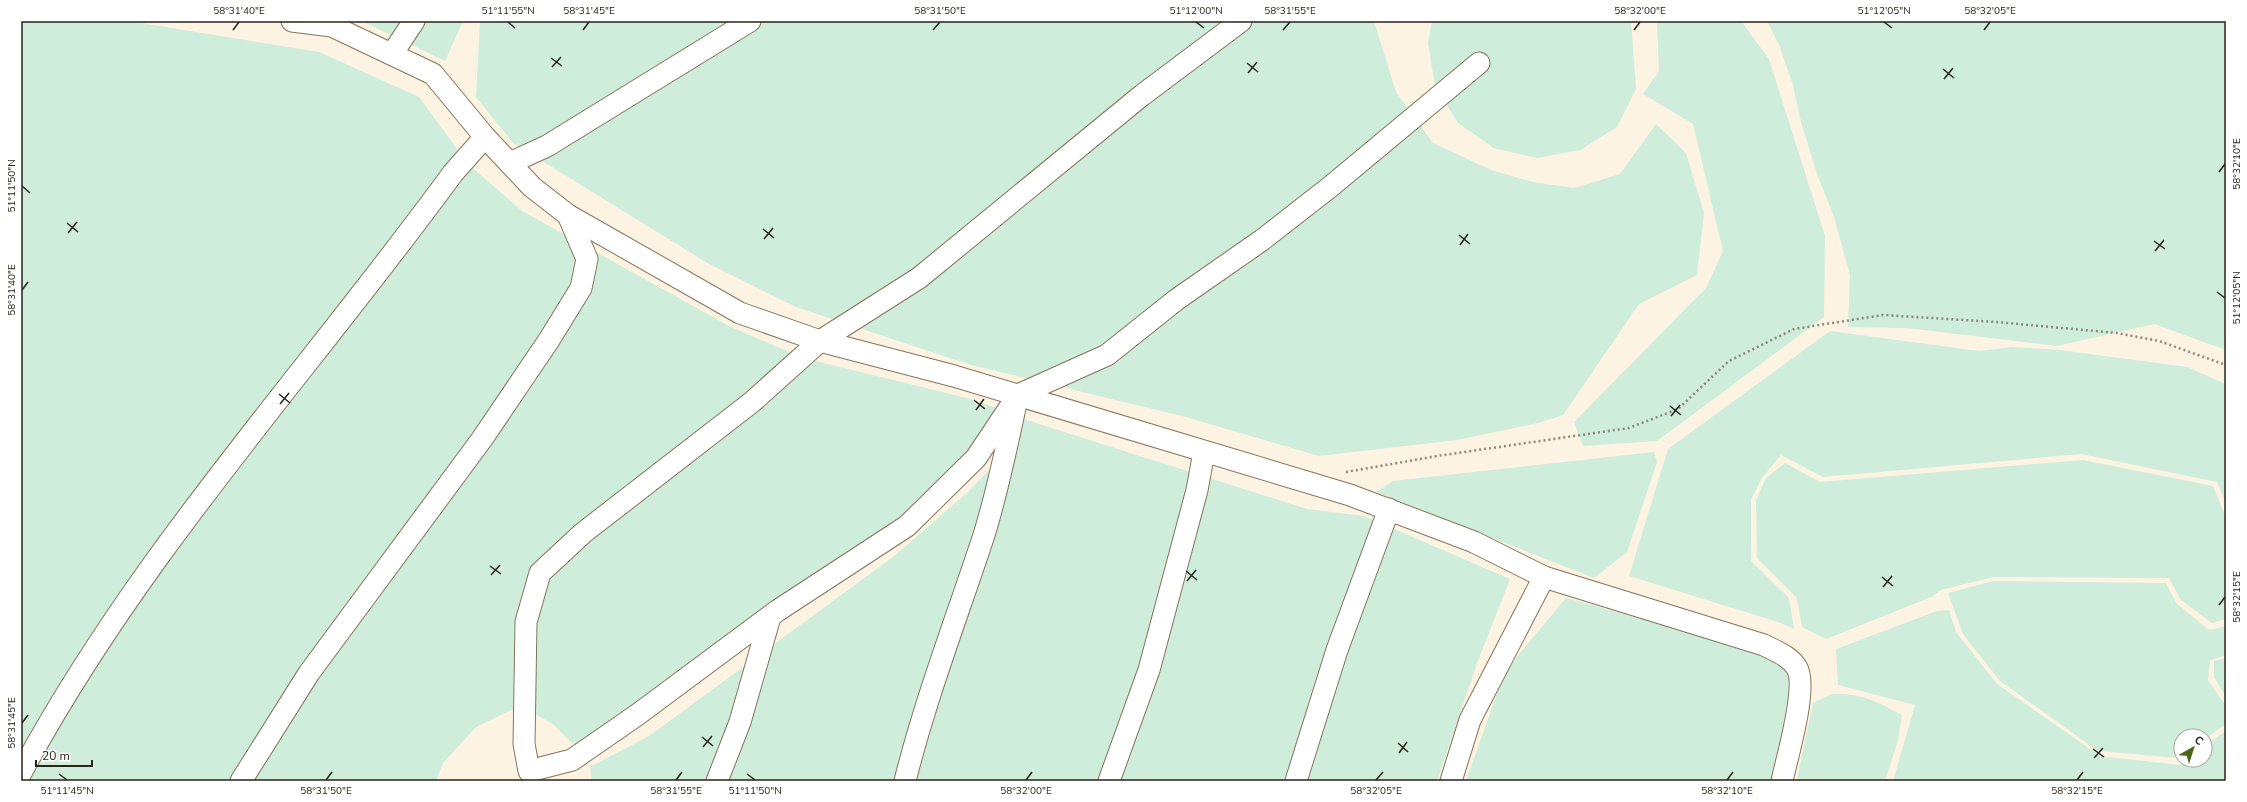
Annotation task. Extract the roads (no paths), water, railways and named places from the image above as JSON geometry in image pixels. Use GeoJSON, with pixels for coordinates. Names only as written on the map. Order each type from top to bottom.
{"type":"FeatureCollection","features":[{"type":"Feature","properties":{"kind":"street"},"geometry":{"type":"LineString","coordinates":[[292,21],[332,26],[433,74],[485,136],[532,187],[568,215],[740,313],[820,341],[1018,395],[1350,495],[1474,542],[1544,577],[1764,645],[1786,656],[1797,668],[1800,680],[1800,695],[1782,781]]}},
{"type":"Feature","properties":{"kind":"street"},"geometry":{"type":"LineString","coordinates":[[392,54],[414,21]]}},
{"type":"Feature","properties":{"kind":"street"},"geometry":{"type":"LineString","coordinates":[[510,163],[547,146],[750,21]]}},
{"type":"Feature","properties":{"kind":"street"},"geometry":{"type":"LineString","coordinates":[[1242,21],[1141,96],[918,278],[820,341],[752,402],[582,533],[540,573],[526,622],[524,744],[529,771],[572,760],[637,715],[770,617],[907,526],[976,458],[1018,395],[1107,355],[1176,300],[1262,240],[1354,168],[1479,63]]}},
{"type":"Feature","properties":{"kind":"street"},"geometry":{"type":"LineString","coordinates":[[21,774],[46,727],[93,649],[176,534],[453,173],[485,136]]}},
{"type":"Feature","properties":{"kind":"street"},"geometry":{"type":"LineString","coordinates":[[240,781],[309,673],[482,438],[549,340],[581,288],[587,259],[568,215]]}},
{"type":"Feature","properties":{"kind":"street"},"geometry":{"type":"LineString","coordinates":[[905,781],[957,610],[984,534],[1002,472],[1018,395]]}},
{"type":"Feature","properties":{"kind":"street"},"geometry":{"type":"LineString","coordinates":[[1109,781],[1150,670],[1197,490],[1204,452]]}},
{"type":"Feature","properties":{"kind":"street"},"geometry":{"type":"LineString","coordinates":[[1296,781],[1338,650],[1389,509]]}},
{"type":"Feature","properties":{"kind":"street"},"geometry":{"type":"LineString","coordinates":[[1451,781],[1470,720],[1544,577]]}},
{"type":"Feature","properties":{"kind":"street"},"geometry":{"type":"LineString","coordinates":[[717,781],[740,722],[770,617]]}}]}
